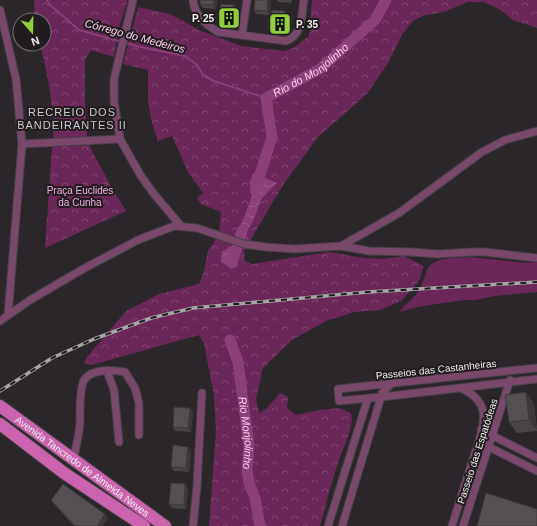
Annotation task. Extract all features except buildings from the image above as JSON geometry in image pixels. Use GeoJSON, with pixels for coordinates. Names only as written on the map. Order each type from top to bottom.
{"type":"FeatureCollection","features":[{"type":"Feature","properties":{"kind":"main road","name":"Avenida Tancredo de Almeida Neves"},"geometry":{"type":"LineString","coordinates":[[0,406],[165,526]]}},
{"type":"Feature","properties":{"kind":"main road","name":"Avenida Tancredo de Almeida Neves"},"geometry":{"type":"LineString","coordinates":[[0,424],[64,473],[144,526]]}},
{"type":"Feature","properties":{"kind":"main road"},"geometry":{"type":"LineString","coordinates":[[45,459],[55,447]]}},
{"type":"Feature","properties":{"kind":"main road"},"geometry":{"type":"LineString","coordinates":[[64,473],[73,460]]}},
{"type":"Feature","properties":{"kind":"street"},"geometry":{"type":"LineString","coordinates":[[133,0],[114,79],[114,101],[120,139],[141,176],[181,226]]}},
{"type":"Feature","properties":{"kind":"street"},"geometry":{"type":"LineString","coordinates":[[193,0],[194,7],[198,14],[209,26],[218,32],[286,41],[291,39],[300,31],[304,0]]}},
{"type":"Feature","properties":{"kind":"street"},"geometry":{"type":"LineString","coordinates":[[242,35],[247,0]]}},
{"type":"Feature","properties":{"kind":"street"},"geometry":{"type":"LineString","coordinates":[[0,10],[16,80],[22,144],[8,315]]}},
{"type":"Feature","properties":{"kind":"street"},"geometry":{"type":"LineString","coordinates":[[341,246],[399,213],[482,152],[505,140],[537,130]]}},
{"type":"Feature","properties":{"kind":"street"},"geometry":{"type":"LineString","coordinates":[[22,144],[120,139]]}},
{"type":"Feature","properties":{"kind":"street"},"geometry":{"type":"LineString","coordinates":[[0,321],[30,300],[63,280],[138,240],[174,226],[197,228],[244,244],[266,247],[294,248],[341,246],[369,251],[438,254],[473,252],[537,258]]}},
{"type":"Feature","properties":{"kind":"street","name":"Passeios das Castanheiras"},"geometry":{"type":"LineString","coordinates":[[368,398],[339,401],[338,389],[390,385],[537,368]]}},
{"type":"Feature","properties":{"kind":"street"},"geometry":{"type":"LineString","coordinates":[[73,460],[80,426],[81,396],[84,380],[94,373],[114,370],[125,372],[136,388],[139,403],[139,436]]}},
{"type":"Feature","properties":{"kind":"street"},"geometry":{"type":"LineString","coordinates":[[107,371],[114,390],[119,442]]}},
{"type":"Feature","properties":{"kind":"street"},"geometry":{"type":"LineString","coordinates":[[510,371],[510,382]]}},
{"type":"Feature","properties":{"kind":"street"},"geometry":{"type":"LineString","coordinates":[[491,373],[504,397]]}},
{"type":"Feature","properties":{"kind":"street"},"geometry":{"type":"LineString","coordinates":[[478,375],[480,386]]}},
{"type":"Feature","properties":{"kind":"street"},"geometry":{"type":"LineString","coordinates":[[328,526],[368,398],[537,379]]}},
{"type":"Feature","properties":{"kind":"street","name":"Passeio das Espatódeas"},"geometry":{"type":"LineString","coordinates":[[463,526],[510,382]]}},
{"type":"Feature","properties":{"kind":"street"},"geometry":{"type":"LineString","coordinates":[[342,526],[382,393],[390,385]]}},
{"type":"Feature","properties":{"kind":"street","name":"Passeio das Espatódeas"},"geometry":{"type":"LineString","coordinates":[[452,526],[480,434],[483,417],[480,403],[471,393],[460,388]]}},
{"type":"Feature","properties":{"kind":"street"},"geometry":{"type":"LineString","coordinates":[[193,526],[198,486],[202,393]]}},
{"type":"Feature","properties":{"kind":"street"},"geometry":{"type":"LineString","coordinates":[[480,434],[492,436],[537,458]]}},
{"type":"Feature","properties":{"kind":"street"},"geometry":{"type":"LineString","coordinates":[[480,434],[488,447],[537,471]]}},
{"type":"Feature","properties":{"kind":"street"},"geometry":{"type":"LineString","coordinates":[[519,462],[524,452]]}},
{"type":"Feature","properties":{"kind":"green space","name":"Praça Euclides da Cunha"},"geometry":{"type":"Polygon","coordinates":[[[34,0],[128,0],[119,27],[114,57],[91,50],[85,60],[87,136],[90,147],[126,211],[45,248],[53,123],[46,68],[42,52],[52,52],[52,12],[35,12],[34,0]]]}},
{"type":"Feature","properties":{"kind":"green space"},"geometry":{"type":"Polygon","coordinates":[[[312,0],[537,0],[537,28],[513,20],[499,9],[484,2],[467,2],[444,12],[425,15],[413,21],[403,33],[388,63],[367,94],[318,137],[283,185],[244,251],[245,261],[252,264],[329,252],[364,258],[383,259],[404,256],[424,266],[419,281],[401,301],[380,310],[354,312],[328,320],[292,340],[263,368],[256,399],[259,413],[267,408],[280,393],[288,397],[287,408],[296,415],[319,410],[339,408],[351,413],[352,418],[350,431],[335,471],[320,526],[209,526],[216,431],[214,396],[204,344],[199,335],[91,365],[84,363],[87,357],[126,311],[159,294],[199,284],[204,271],[208,251],[219,234],[221,212],[201,204],[197,198],[203,193],[188,172],[172,136],[158,141],[152,123],[148,102],[148,70],[123,64],[138,7],[170,14],[199,30],[241,46],[284,51],[295,47],[309,36],[312,0]]]}},
{"type":"Feature","properties":{"kind":"green space"},"geometry":{"type":"Polygon","coordinates":[[[470,257],[526,263],[537,262],[537,292],[495,296],[475,300],[463,300],[417,307],[400,312],[418,292],[430,265],[440,260],[470,257]]]}},
{"type":"Feature","properties":{"kind":"water"},"geometry":{"type":"Polygon","coordinates":[[[253,173],[277,183],[262,198],[253,221],[246,233],[247,238],[242,242],[236,240],[237,233],[252,196],[250,191],[251,186],[249,183],[253,173]]]}},
{"type":"Feature","properties":{"kind":"water"},"geometry":{"type":"Polygon","coordinates":[[[229,246],[234,248],[234,265],[228,266],[221,262],[222,251],[226,250],[229,246]]]}},
{"type":"Feature","properties":{"kind":"waterway","name":"Córrego do Medeiros"},"geometry":{"type":"LineString","coordinates":[[47,0],[49,4],[79,30],[140,47],[185,56],[197,65],[203,75],[214,81],[266,98]]}},
{"type":"Feature","properties":{"kind":"waterway","name":"Rio do Monjolinho"},"geometry":{"type":"LineString","coordinates":[[255,190],[272,137],[266,98],[320,69],[375,20],[386,0]]}},
{"type":"Feature","properties":{"kind":"waterway","name":"Rio do Monjolinho"},"geometry":{"type":"LineString","coordinates":[[232,263],[242,231]]}},
{"type":"Feature","properties":{"kind":"waterway","name":"Rio Monjolinho"},"geometry":{"type":"LineString","coordinates":[[230,340],[238,362],[249,446],[247,469],[249,483],[255,498],[260,526]]}},
{"type":"Feature","properties":{"kind":"railway"},"geometry":{"type":"LineString","coordinates":[[0,391],[52,358],[94,339],[151,318],[193,308],[368,292],[537,282]]}},
{"type":"Feature","properties":{"kind":"place","name":"P. 25"},"geometry":{"type":"Point","coordinates":[229,18]}},
{"type":"Feature","properties":{"kind":"place","name":"P. 35"},"geometry":{"type":"Point","coordinates":[280,24]}},
{"type":"Feature","properties":{"kind":"district","name":"RECREIO DOS BANDEIRANTES II"},"geometry":{"type":"Point","coordinates":[72,118]}}]}
